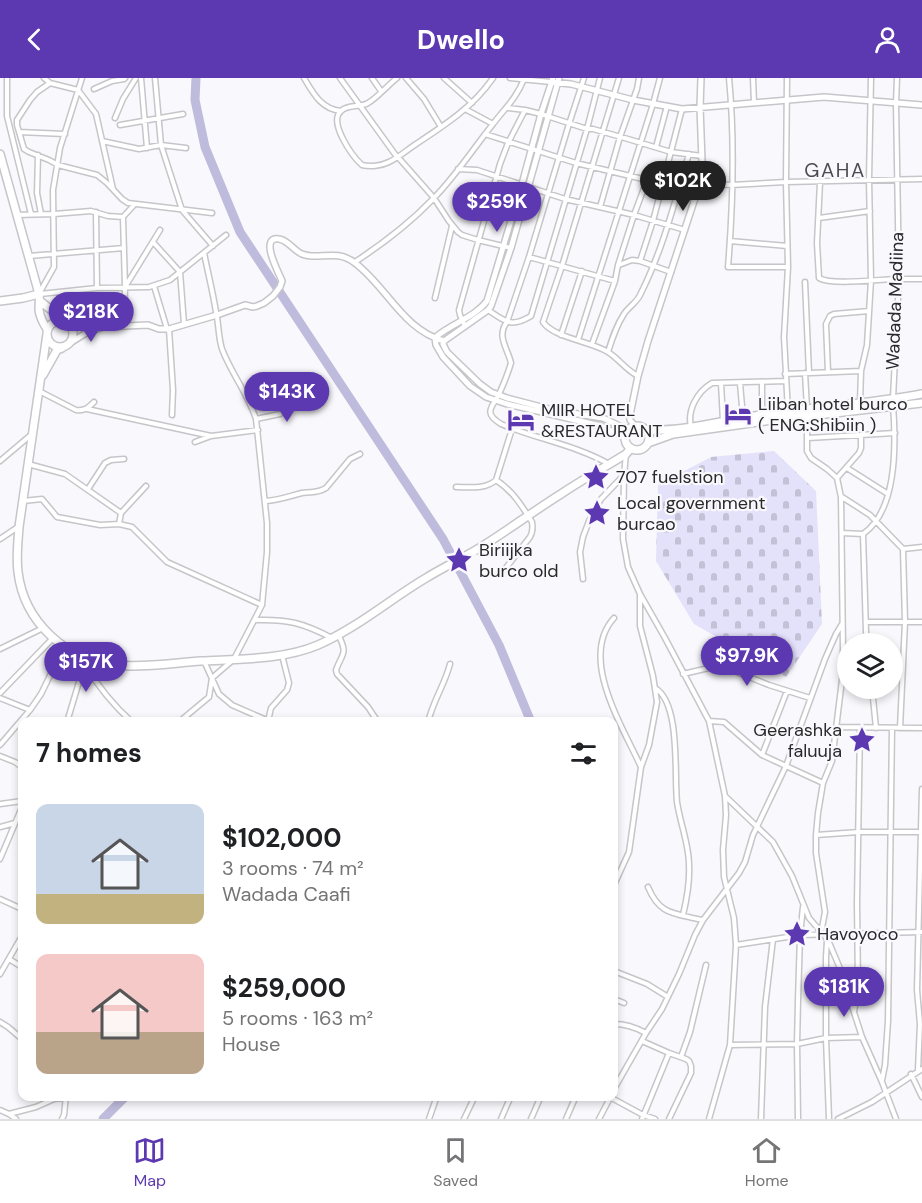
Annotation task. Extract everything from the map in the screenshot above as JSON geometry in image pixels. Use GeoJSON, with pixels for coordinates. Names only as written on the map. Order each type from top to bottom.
{"type":"FeatureCollection","features":[{"type":"Feature","properties":{"kind":"highway"},"geometry":{"type":"LineString","coordinates":[[0,156],[40,297],[41,320],[53,345],[62,347],[68,345]]}},
{"type":"Feature","properties":{"kind":"highway"},"geometry":{"type":"LineString","coordinates":[[0,301],[40,297],[74,331],[74,336],[68,345],[57,350],[40,380]]}},
{"type":"Feature","properties":{"kind":"highway"},"geometry":{"type":"LineString","coordinates":[[67,322],[57,320],[49,326],[47,332],[19,526],[18,574],[31,611],[43,628],[64,647],[85,661],[108,664],[132,665],[282,655],[315,646],[335,637],[424,579],[480,548],[629,451],[643,448],[648,442],[673,434],[788,415],[893,403],[922,394]]}},
{"type":"Feature","properties":{"kind":"highway"},"geometry":{"type":"LineString","coordinates":[[807,413],[860,404],[922,403]]}},
{"type":"Feature","properties":{"kind":"highway"},"geometry":{"type":"LineString","coordinates":[[629,451],[626,442],[630,431],[643,428],[657,430],[691,427],[762,415],[788,415]]}},
{"type":"Feature","properties":{"kind":"highway"},"geometry":{"type":"LineString","coordinates":[[646,430],[649,434],[648,442]]}},
{"type":"Feature","properties":{"kind":"street"},"geometry":{"type":"LineString","coordinates":[[7,78],[7,116],[31,214]]}},
{"type":"Feature","properties":{"kind":"street"},"geometry":{"type":"LineString","coordinates":[[44,78],[51,83],[78,90],[96,114],[113,189]]}},
{"type":"Feature","properties":{"kind":"street"},"geometry":{"type":"LineString","coordinates":[[40,297],[54,267],[53,190],[60,148],[81,78]]}},
{"type":"Feature","properties":{"kind":"street"},"geometry":{"type":"LineString","coordinates":[[94,89],[125,78]]}},
{"type":"Feature","properties":{"kind":"street"},"geometry":{"type":"LineString","coordinates":[[116,118],[123,99],[136,78]]}},
{"type":"Feature","properties":{"kind":"street"},"geometry":{"type":"LineString","coordinates":[[141,78],[147,147]]}},
{"type":"Feature","properties":{"kind":"street"},"geometry":{"type":"LineString","coordinates":[[155,78],[161,146],[183,210],[213,246]]}},
{"type":"Feature","properties":{"kind":"street"},"geometry":{"type":"LineString","coordinates":[[304,78],[321,103],[330,109],[341,111],[368,104],[397,78]]}},
{"type":"Feature","properties":{"kind":"street"},"geometry":{"type":"LineString","coordinates":[[340,78],[397,156],[434,198],[452,225],[462,235],[511,248]]}},
{"type":"Feature","properties":{"kind":"street"},"geometry":{"type":"LineString","coordinates":[[372,78],[381,91]]}},
{"type":"Feature","properties":{"kind":"street"},"geometry":{"type":"LineString","coordinates":[[406,78],[424,99],[441,128]]}},
{"type":"Feature","properties":{"kind":"street"},"geometry":{"type":"LineString","coordinates":[[444,78],[472,104]]}},
{"type":"Feature","properties":{"kind":"street"},"geometry":{"type":"LineString","coordinates":[[341,111],[337,119],[338,129],[358,162],[364,166],[381,165],[390,162],[441,128],[472,104],[493,78]]}},
{"type":"Feature","properties":{"kind":"street"},"geometry":{"type":"LineString","coordinates":[[510,78],[555,80],[633,100],[682,109],[824,97],[922,105]]}},
{"type":"Feature","properties":{"kind":"street"},"geometry":{"type":"LineString","coordinates":[[584,78],[529,257],[503,329],[502,341],[511,363],[490,407],[491,416],[495,421],[512,429],[566,445],[610,464]]}},
{"type":"Feature","properties":{"kind":"street"},"geometry":{"type":"LineString","coordinates":[[488,310],[507,322],[519,323],[531,316],[600,78]]}},
{"type":"Feature","properties":{"kind":"street"},"geometry":{"type":"LineString","coordinates":[[619,78],[582,203],[543,322],[545,326],[561,335],[608,352],[631,373],[638,376]]}},
{"type":"Feature","properties":{"kind":"street"},"geometry":{"type":"LineString","coordinates":[[600,207],[639,78]]}},
{"type":"Feature","properties":{"kind":"street"},"geometry":{"type":"LineString","coordinates":[[578,340],[660,78]]}},
{"type":"Feature","properties":{"kind":"street"},"geometry":{"type":"LineString","coordinates":[[630,431],[630,415],[638,376],[700,183],[702,156],[700,78]]}},
{"type":"Feature","properties":{"kind":"street"},"geometry":{"type":"LineString","coordinates":[[729,78],[732,143],[728,267],[788,267]]}},
{"type":"Feature","properties":{"kind":"street"},"geometry":{"type":"LineString","coordinates":[[753,78],[754,104]]}},
{"type":"Feature","properties":{"kind":"street"},"geometry":{"type":"LineString","coordinates":[[787,78],[788,267],[784,337],[788,415]]}},
{"type":"Feature","properties":{"kind":"street"},"geometry":{"type":"LineString","coordinates":[[860,404],[861,371],[867,345],[872,280],[869,179],[871,78]]}},
{"type":"Feature","properties":{"kind":"street","name":"Wadada Madiina"},"geometry":{"type":"LineString","coordinates":[[877,521],[888,494],[895,433],[892,384],[899,279],[897,78]]}},
{"type":"Feature","properties":{"kind":"street"},"geometry":{"type":"LineString","coordinates":[[354,262],[406,226],[434,198],[508,108],[519,92],[521,79]]}},
{"type":"Feature","properties":{"kind":"street"},"geometry":{"type":"LineString","coordinates":[[435,338],[442,332],[488,310],[491,306],[511,248],[541,114],[555,80]]}},
{"type":"Feature","properties":{"kind":"street"},"geometry":{"type":"LineString","coordinates":[[496,398],[460,365],[443,344],[487,301],[503,246],[538,152],[549,116],[555,80]]}},
{"type":"Feature","properties":{"kind":"street"},"geometry":{"type":"LineString","coordinates":[[51,83],[37,92],[25,106],[17,123],[24,149],[58,165],[97,175],[128,203],[212,213]]}},
{"type":"Feature","properties":{"kind":"street"},"geometry":{"type":"LineString","coordinates":[[656,147],[667,106]]}},
{"type":"Feature","properties":{"kind":"street"},"geometry":{"type":"LineString","coordinates":[[508,108],[549,116],[569,124],[671,152],[702,156]]}},
{"type":"Feature","properties":{"kind":"street"},"geometry":{"type":"LineString","coordinates":[[465,109],[493,124]]}},
{"type":"Feature","properties":{"kind":"street"},"geometry":{"type":"LineString","coordinates":[[640,261],[653,221],[682,109]]}},
{"type":"Feature","properties":{"kind":"street"},"geometry":{"type":"LineString","coordinates":[[463,323],[459,310],[496,176],[508,142],[525,110]]}},
{"type":"Feature","properties":{"kind":"street"},"geometry":{"type":"LineString","coordinates":[[120,125],[183,114]]}},
{"type":"Feature","properties":{"kind":"street"},"geometry":{"type":"LineString","coordinates":[[19,132],[65,134]]}},
{"type":"Feature","properties":{"kind":"street"},"geometry":{"type":"LineString","coordinates":[[485,134],[558,158],[647,180],[696,198]]}},
{"type":"Feature","properties":{"kind":"street"},"geometry":{"type":"LineString","coordinates":[[102,141],[140,149],[161,146],[186,148]]}},
{"type":"Feature","properties":{"kind":"street"},"geometry":{"type":"LineString","coordinates":[[608,352],[617,326],[625,313],[639,299],[654,267],[689,154]]}},
{"type":"Feature","properties":{"kind":"street"},"geometry":{"type":"LineString","coordinates":[[38,155],[37,193],[41,214]]}},
{"type":"Feature","properties":{"kind":"street"},"geometry":{"type":"LineString","coordinates":[[459,169],[477,170],[565,199],[685,230]]}},
{"type":"Feature","properties":{"kind":"street"},"geometry":{"type":"LineString","coordinates":[[700,183],[731,185],[922,179]]}},
{"type":"Feature","properties":{"kind":"street"},"geometry":{"type":"LineString","coordinates":[[592,345],[647,180]]}},
{"type":"Feature","properties":{"kind":"street"},"geometry":{"type":"LineString","coordinates":[[820,182],[817,243],[819,278],[824,281],[922,279]]}},
{"type":"Feature","properties":{"kind":"street"},"geometry":{"type":"LineString","coordinates":[[124,326],[123,217],[135,204]]}},
{"type":"Feature","properties":{"kind":"street"},"geometry":{"type":"LineString","coordinates":[[16,215],[91,211],[123,217]]}},
{"type":"Feature","properties":{"kind":"street"},"geometry":{"type":"LineString","coordinates":[[819,218],[870,211]]}},
{"type":"Feature","properties":{"kind":"street"},"geometry":{"type":"LineString","coordinates":[[96,212],[97,288]]}},
{"type":"Feature","properties":{"kind":"street"},"geometry":{"type":"LineString","coordinates":[[435,298],[452,225]]}},
{"type":"Feature","properties":{"kind":"street"},"geometry":{"type":"LineString","coordinates":[[125,287],[160,230]]}},
{"type":"Feature","properties":{"kind":"street"},"geometry":{"type":"LineString","coordinates":[[40,297],[97,288],[154,286],[180,273],[226,235]]}},
{"type":"Feature","properties":{"kind":"street"},"geometry":{"type":"LineString","coordinates":[[67,322],[104,327],[148,325],[168,329],[245,305],[257,306],[264,303],[280,287],[282,281],[270,248],[274,239],[279,238],[305,256],[333,255],[345,257],[354,262],[419,330],[444,341]]}},
{"type":"Feature","properties":{"kind":"street"},"geometry":{"type":"LineString","coordinates":[[730,241],[787,246]]}},
{"type":"Feature","properties":{"kind":"street"},"geometry":{"type":"LineString","coordinates":[[153,242],[180,273],[184,325]]}},
{"type":"Feature","properties":{"kind":"street"},"geometry":{"type":"LineString","coordinates":[[29,256],[124,248]]}},
{"type":"Feature","properties":{"kind":"street"},"geometry":{"type":"LineString","coordinates":[[185,717],[209,697],[212,678],[234,659],[256,620],[262,605],[267,552],[266,501],[256,419],[253,408],[227,362],[221,346],[204,253]]}},
{"type":"Feature","properties":{"kind":"street"},"geometry":{"type":"LineString","coordinates":[[529,257],[615,280]]}},
{"type":"Feature","properties":{"kind":"street"},"geometry":{"type":"LineString","coordinates":[[618,265],[632,260],[640,261],[672,272]]}},
{"type":"Feature","properties":{"kind":"street"},"geometry":{"type":"LineString","coordinates":[[561,335],[582,271]]}},
{"type":"Feature","properties":{"kind":"street"},"geometry":{"type":"LineString","coordinates":[[805,282],[807,451],[811,458],[837,478],[841,496],[842,533],[842,680],[832,761],[823,783],[816,835],[816,853],[825,912],[821,933]]}},
{"type":"Feature","properties":{"kind":"street"},"geometry":{"type":"LineString","coordinates":[[154,286],[168,329],[173,390],[172,415]]}},
{"type":"Feature","properties":{"kind":"street"},"geometry":{"type":"LineString","coordinates":[[828,372],[825,329],[828,319],[834,314],[869,310]]}},
{"type":"Feature","properties":{"kind":"street"},"geometry":{"type":"LineString","coordinates":[[68,345],[86,333],[104,327]]}},
{"type":"Feature","properties":{"kind":"street"},"geometry":{"type":"LineString","coordinates":[[435,338],[438,351],[470,386],[496,398],[601,426],[630,431]]}},
{"type":"Feature","properties":{"kind":"street"},"geometry":{"type":"LineString","coordinates":[[785,374],[861,371]]}},
{"type":"Feature","properties":{"kind":"street"},"geometry":{"type":"LineString","coordinates":[[691,427],[691,412],[698,397],[712,384],[785,381]]}},
{"type":"Feature","properties":{"kind":"street"},"geometry":{"type":"LineString","coordinates":[[762,382],[762,415]]}},
{"type":"Feature","properties":{"kind":"street"},"geometry":{"type":"LineString","coordinates":[[721,383],[723,421]]}},
{"type":"Feature","properties":{"kind":"street"},"geometry":{"type":"LineString","coordinates":[[740,383],[743,418]]}},
{"type":"Feature","properties":{"kind":"street"},"geometry":{"type":"LineString","coordinates":[[38,390],[76,410],[87,409],[211,436]]}},
{"type":"Feature","properties":{"kind":"street"},"geometry":{"type":"LineString","coordinates":[[256,419],[280,414],[304,401],[311,400]]}},
{"type":"Feature","properties":{"kind":"street"},"geometry":{"type":"LineString","coordinates":[[87,409],[94,402]]}},
{"type":"Feature","properties":{"kind":"street"},"geometry":{"type":"LineString","coordinates":[[552,412],[603,418],[630,431]]}},
{"type":"Feature","properties":{"kind":"street"},"geometry":{"type":"LineString","coordinates":[[601,426],[603,418]]}},
{"type":"Feature","properties":{"kind":"street"},"geometry":{"type":"LineString","coordinates":[[456,487],[480,487],[496,480],[512,429]]}},
{"type":"Feature","properties":{"kind":"street"},"geometry":{"type":"LineString","coordinates":[[195,442],[211,436],[258,430]]}},
{"type":"Feature","properties":{"kind":"street"},"geometry":{"type":"LineString","coordinates":[[808,438],[895,433]]}},
{"type":"Feature","properties":{"kind":"street"},"geometry":{"type":"LineString","coordinates":[[0,461],[33,434]]}},
{"type":"Feature","properties":{"kind":"street"},"geometry":{"type":"LineString","coordinates":[[837,478],[859,453],[861,435]]}},
{"type":"Feature","properties":{"kind":"street"},"geometry":{"type":"LineString","coordinates":[[629,451],[624,475],[623,539],[628,567],[640,594],[709,721],[725,796],[724,877],[734,918],[736,945],[730,1045],[709,1119]]}},
{"type":"Feature","properties":{"kind":"street"},"geometry":{"type":"LineString","coordinates":[[266,501],[322,490],[350,459],[360,454]]}},
{"type":"Feature","properties":{"kind":"street"},"geometry":{"type":"LineString","coordinates":[[88,489],[105,463],[124,459]]}},
{"type":"Feature","properties":{"kind":"street"},"geometry":{"type":"LineString","coordinates":[[28,464],[65,474],[121,513]]}},
{"type":"Feature","properties":{"kind":"street"},"geometry":{"type":"LineString","coordinates":[[847,468],[888,494]]}},
{"type":"Feature","properties":{"kind":"street"},"geometry":{"type":"LineString","coordinates":[[583,579],[580,552],[589,521],[601,499],[624,475]]}},
{"type":"Feature","properties":{"kind":"street"},"geometry":{"type":"LineString","coordinates":[[496,480],[515,496],[532,522],[533,532],[505,569]]}},
{"type":"Feature","properties":{"kind":"street"},"geometry":{"type":"LineString","coordinates":[[119,524],[121,513],[146,486]]}},
{"type":"Feature","properties":{"kind":"street"},"geometry":{"type":"LineString","coordinates":[[841,496],[863,509],[903,549],[904,622],[900,728]]}},
{"type":"Feature","properties":{"kind":"street"},"geometry":{"type":"LineString","coordinates":[[22,501],[42,499],[57,517],[100,525],[119,524],[132,528],[167,562],[262,605]]}},
{"type":"Feature","properties":{"kind":"street"},"geometry":{"type":"LineString","coordinates":[[842,533],[863,534],[877,521]]}},
{"type":"Feature","properties":{"kind":"street"},"geometry":{"type":"LineString","coordinates":[[0,538],[19,526]]}},
{"type":"Feature","properties":{"kind":"street"},"geometry":{"type":"LineString","coordinates":[[863,534],[867,633]]}},
{"type":"Feature","properties":{"kind":"street"},"geometry":{"type":"LineString","coordinates":[[903,549],[922,546]]}},
{"type":"Feature","properties":{"kind":"street"},"geometry":{"type":"LineString","coordinates":[[618,876],[629,852],[641,767],[649,745],[657,698],[640,626],[640,594]]}},
{"type":"Feature","properties":{"kind":"street"},"geometry":{"type":"LineString","coordinates":[[614,618],[605,632],[601,645],[602,676],[618,717]]}},
{"type":"Feature","properties":{"kind":"street"},"geometry":{"type":"LineString","coordinates":[[256,620],[285,620],[335,637],[344,648],[344,655],[336,670],[337,674],[375,717]]}},
{"type":"Feature","properties":{"kind":"street"},"geometry":{"type":"LineString","coordinates":[[866,622],[922,622]]}},
{"type":"Feature","properties":{"kind":"street"},"geometry":{"type":"LineString","coordinates":[[618,1082],[662,1009],[694,935],[739,873],[753,835],[786,766],[825,659],[843,624]]}},
{"type":"Feature","properties":{"kind":"street"},"geometry":{"type":"LineString","coordinates":[[0,649],[43,628]]}},
{"type":"Feature","properties":{"kind":"street"},"geometry":{"type":"LineString","coordinates":[[0,693],[53,638]]}},
{"type":"Feature","properties":{"kind":"street"},"geometry":{"type":"LineString","coordinates":[[24,717],[41,694],[64,647]]}},
{"type":"Feature","properties":{"kind":"street"},"geometry":{"type":"LineString","coordinates":[[270,717],[271,708],[287,690],[289,683],[282,655]]}},
{"type":"Feature","properties":{"kind":"street"},"geometry":{"type":"LineString","coordinates":[[68,717],[85,661]]}},
{"type":"Feature","properties":{"kind":"street"},"geometry":{"type":"LineString","coordinates":[[85,661],[104,693],[127,717]]}},
{"type":"Feature","properties":{"kind":"street"},"geometry":{"type":"LineString","coordinates":[[204,661],[219,694],[232,705],[260,717]]}},
{"type":"Feature","properties":{"kind":"street"},"geometry":{"type":"LineString","coordinates":[[430,717],[450,664]]}},
{"type":"Feature","properties":{"kind":"street"},"geometry":{"type":"LineString","coordinates":[[683,674],[719,667],[810,698]]}},
{"type":"Feature","properties":{"kind":"street"},"geometry":{"type":"LineString","coordinates":[[654,688],[664,696],[674,733],[677,798],[689,864],[689,880],[683,915]]}},
{"type":"Feature","properties":{"kind":"street"},"geometry":{"type":"LineString","coordinates":[[762,755],[787,691]]}},
{"type":"Feature","properties":{"kind":"street"},"geometry":{"type":"LineString","coordinates":[[0,698],[30,710]]}},
{"type":"Feature","properties":{"kind":"street"},"geometry":{"type":"LineString","coordinates":[[873,699],[876,728]]}},
{"type":"Feature","properties":{"kind":"street"},"geometry":{"type":"LineString","coordinates":[[618,717],[641,767]]}},
{"type":"Feature","properties":{"kind":"street"},"geometry":{"type":"LineString","coordinates":[[709,721],[724,722],[762,755],[823,783]]}},
{"type":"Feature","properties":{"kind":"street"},"geometry":{"type":"LineString","coordinates":[[0,746],[18,724]]}},
{"type":"Feature","properties":{"kind":"street"},"geometry":{"type":"LineString","coordinates":[[837,727],[922,728]]}},
{"type":"Feature","properties":{"kind":"street"},"geometry":{"type":"LineString","coordinates":[[854,1014],[858,986],[856,903],[860,728]]}},
{"type":"Feature","properties":{"kind":"street"},"geometry":{"type":"LineString","coordinates":[[882,1082],[888,1021],[892,728]]}},
{"type":"Feature","properties":{"kind":"street"},"geometry":{"type":"LineString","coordinates":[[0,756],[18,764]]}},
{"type":"Feature","properties":{"kind":"street"},"geometry":{"type":"LineString","coordinates":[[838,1119],[872,1102],[920,1069],[917,990],[922,789]]}},
{"type":"Feature","properties":{"kind":"street"},"geometry":{"type":"LineString","coordinates":[[725,796],[772,842],[792,876],[809,918],[828,940],[862,1037],[896,1119]]}},
{"type":"Feature","properties":{"kind":"street"},"geometry":{"type":"LineString","coordinates":[[0,804],[18,802]]}},
{"type":"Feature","properties":{"kind":"street"},"geometry":{"type":"LineString","coordinates":[[0,859],[18,816]]}},
{"type":"Feature","properties":{"kind":"street"},"geometry":{"type":"LineString","coordinates":[[0,827],[15,822]]}},
{"type":"Feature","properties":{"kind":"street"},"geometry":{"type":"LineString","coordinates":[[816,835],[921,832]]}},
{"type":"Feature","properties":{"kind":"street"},"geometry":{"type":"LineString","coordinates":[[648,887],[660,907],[667,911],[703,920]]}},
{"type":"Feature","properties":{"kind":"street"},"geometry":{"type":"LineString","coordinates":[[0,899],[18,907]]}},
{"type":"Feature","properties":{"kind":"street"},"geometry":{"type":"LineString","coordinates":[[798,1119],[797,1044],[803,903]]}},
{"type":"Feature","properties":{"kind":"street"},"geometry":{"type":"LineString","coordinates":[[736,945],[821,933],[920,932]]}},
{"type":"Feature","properties":{"kind":"street"},"geometry":{"type":"LineString","coordinates":[[761,1119],[765,1007],[773,939]]}},
{"type":"Feature","properties":{"kind":"street"},"geometry":{"type":"LineString","coordinates":[[828,940],[826,1038],[829,1119]]}},
{"type":"Feature","properties":{"kind":"street"},"geometry":{"type":"LineString","coordinates":[[0,974],[18,943]]}},
{"type":"Feature","properties":{"kind":"street"},"geometry":{"type":"LineString","coordinates":[[9,959],[18,965]]}},
{"type":"Feature","properties":{"kind":"street"},"geometry":{"type":"LineString","coordinates":[[681,1057],[690,1032],[706,965]]}},
{"type":"Feature","properties":{"kind":"street"},"geometry":{"type":"LineString","coordinates":[[618,972],[647,984],[668,997]]}},
{"type":"Feature","properties":{"kind":"street"},"geometry":{"type":"LineString","coordinates":[[618,1001],[624,1003]]}},
{"type":"Feature","properties":{"kind":"street"},"geometry":{"type":"LineString","coordinates":[[0,1022],[18,1036]]}},
{"type":"Feature","properties":{"kind":"street"},"geometry":{"type":"LineString","coordinates":[[618,1025],[638,1028],[646,1033]]}},
{"type":"Feature","properties":{"kind":"street"},"geometry":{"type":"LineString","coordinates":[[730,1045],[797,1044],[826,1038],[862,1037]]}},
{"type":"Feature","properties":{"kind":"street"},"geometry":{"type":"LineString","coordinates":[[642,1041],[689,1061],[691,1066],[691,1073],[669,1119]]}},
{"type":"Feature","properties":{"kind":"street"},"geometry":{"type":"LineString","coordinates":[[642,1117],[669,1053]]}},
{"type":"Feature","properties":{"kind":"street"},"geometry":{"type":"LineString","coordinates":[[911,1074],[922,1097]]}},
{"type":"Feature","properties":{"kind":"street"},"geometry":{"type":"LineString","coordinates":[[9,1114],[50,1101]]}},
{"type":"Feature","properties":{"kind":"street"},"geometry":{"type":"LineString","coordinates":[[62,1119],[66,1101]]}},
{"type":"Feature","properties":{"kind":"street"},"geometry":{"type":"LineString","coordinates":[[429,1119],[435,1101]]}},
{"type":"Feature","properties":{"kind":"street"},"geometry":{"type":"LineString","coordinates":[[464,1119],[473,1101]]}},
{"type":"Feature","properties":{"kind":"street"},"geometry":{"type":"LineString","coordinates":[[501,1119],[509,1101]]}},
{"type":"Feature","properties":{"kind":"street"},"geometry":{"type":"LineString","coordinates":[[531,1119],[539,1101]]}},
{"type":"Feature","properties":{"kind":"street"},"geometry":{"type":"LineString","coordinates":[[566,1119],[574,1101]]}},
{"type":"Feature","properties":{"kind":"street"},"geometry":{"type":"LineString","coordinates":[[599,1119],[608,1101]]}},
{"type":"Feature","properties":{"kind":"street"},"geometry":{"type":"LineString","coordinates":[[616,1101],[642,1117],[655,1119]]}},
{"type":"Feature","properties":{"kind":"street"},"geometry":{"type":"LineString","coordinates":[[0,1110],[16,1119]]}},
{"type":"Feature","properties":{"kind":"green space"},"geometry":{"type":"Polygon","coordinates":[[[774,451],[816,491],[822,624],[786,677],[694,624],[656,561],[658,485],[711,457],[774,451]]]}},
{"type":"Feature","properties":{"kind":"waterway"},"geometry":{"type":"LineString","coordinates":[[196,78],[195,100],[205,147],[240,232],[443,539],[499,645],[529,717]]}},
{"type":"Feature","properties":{"kind":"waterway"},"geometry":{"type":"LineString","coordinates":[[103,1119],[121,1101]]}},
{"type":"Feature","properties":{"kind":"place","name":"Liiban hotel burco ( ENG:Shibiin )"},"geometry":{"type":"Point","coordinates":[738,414]}},
{"type":"Feature","properties":{"kind":"place","name":"MIIR HOTEL &RESTAURANT"},"geometry":{"type":"Point","coordinates":[521,420]}},
{"type":"Feature","properties":{"kind":"place","name":"707 fuelstion"},"geometry":{"type":"Point","coordinates":[596,477]}},
{"type":"Feature","properties":{"kind":"place","name":"Local government burcao"},"geometry":{"type":"Point","coordinates":[597,513]}},
{"type":"Feature","properties":{"kind":"place","name":"Biriijka burco old"},"geometry":{"type":"Point","coordinates":[459,560]}},
{"type":"Feature","properties":{"kind":"place","name":"Geerashka faluuja"},"geometry":{"type":"Point","coordinates":[862,740]}},
{"type":"Feature","properties":{"kind":"place","name":"Havoyoco"},"geometry":{"type":"Point","coordinates":[797,934]}},
{"type":"Feature","properties":{"kind":"district","name":"GAHA"},"geometry":{"type":"Point","coordinates":[835,170]}}]}
